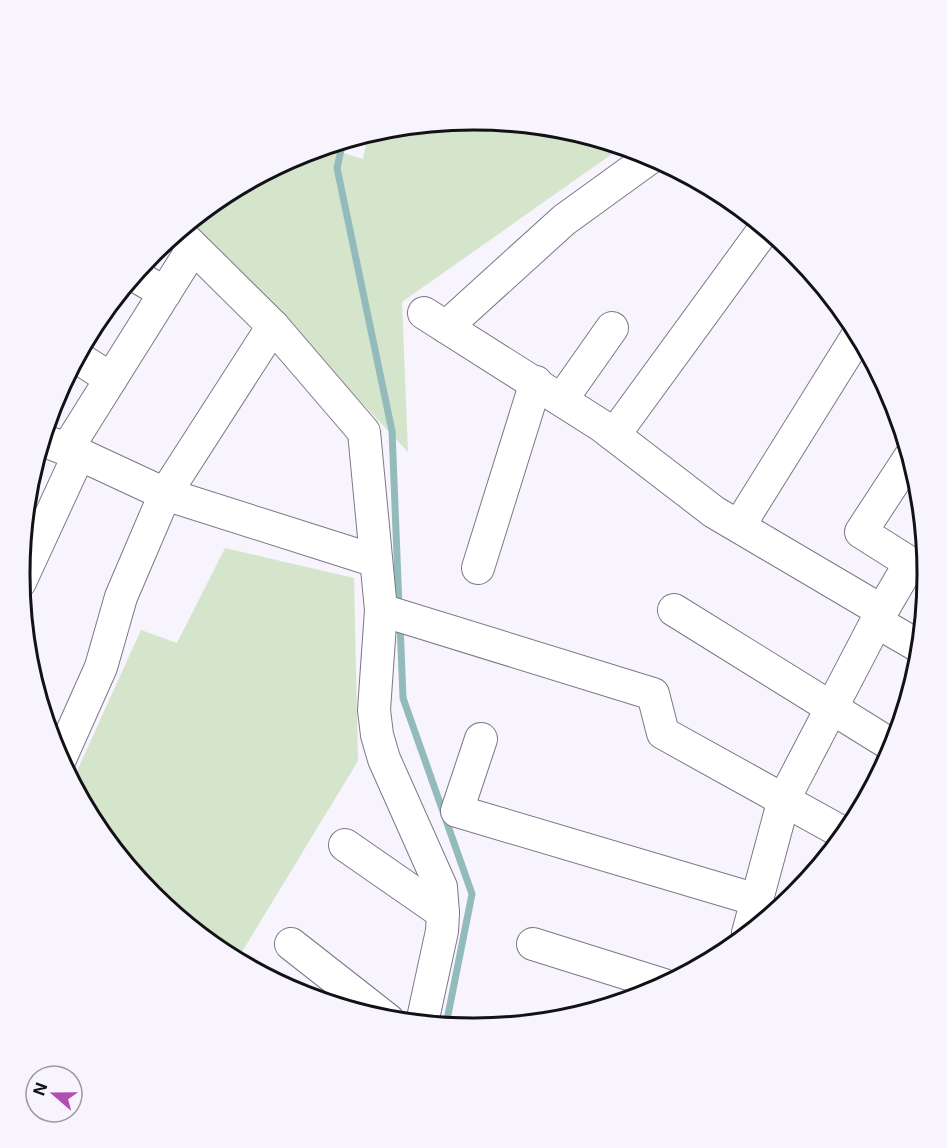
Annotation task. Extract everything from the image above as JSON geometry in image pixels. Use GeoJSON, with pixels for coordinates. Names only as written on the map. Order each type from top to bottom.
{"type":"FeatureCollection","features":[{"type":"Feature","properties":{"kind":"street"},"geometry":{"type":"LineString","coordinates":[[642,164],[564,220],[435,320],[562,399],[614,435],[714,512],[880,616],[912,640]]}},
{"type":"Feature","properties":{"kind":"street"},"geometry":{"type":"LineString","coordinates":[[614,435],[759,236]]}},
{"type":"Feature","properties":{"kind":"street"},"geometry":{"type":"LineString","coordinates":[[31,548],[63,448],[111,379],[165,293],[185,240],[273,326],[364,432],[381,610],[374,710],[377,735],[384,759],[441,887],[442,931],[424,1015]]}},
{"type":"Feature","properties":{"kind":"street"},"geometry":{"type":"LineString","coordinates":[[142,280],[165,293]]}},
{"type":"Feature","properties":{"kind":"street"},"geometry":{"type":"LineString","coordinates":[[65,747],[100,667],[121,597],[165,494],[273,326]]}},
{"type":"Feature","properties":{"kind":"street"},"geometry":{"type":"LineString","coordinates":[[562,399],[612,328]]}},
{"type":"Feature","properties":{"kind":"street"},"geometry":{"type":"LineString","coordinates":[[739,526],[853,344]]}},
{"type":"Feature","properties":{"kind":"street"},"geometry":{"type":"LineString","coordinates":[[84,362],[111,379]]}},
{"type":"Feature","properties":{"kind":"street"},"geometry":{"type":"LineString","coordinates":[[478,568],[536,382]]}},
{"type":"Feature","properties":{"kind":"street"},"geometry":{"type":"LineString","coordinates":[[63,448],[165,494],[376,561]]}},
{"type":"Feature","properties":{"kind":"street"},"geometry":{"type":"LineString","coordinates":[[904,467],[861,532],[917,566]]}},
{"type":"Feature","properties":{"kind":"street"},"geometry":{"type":"LineString","coordinates":[[756,916],[784,800],[880,616],[917,570]]}},
{"type":"Feature","properties":{"kind":"street"},"geometry":{"type":"LineString","coordinates":[[381,610],[653,694],[663,733],[835,829]]}},
{"type":"Feature","properties":{"kind":"street"},"geometry":{"type":"LineString","coordinates":[[674,610],[884,740]]}},
{"type":"Feature","properties":{"kind":"street"},"geometry":{"type":"LineString","coordinates":[[481,739],[457,811],[753,917]]}},
{"type":"Feature","properties":{"kind":"street"},"geometry":{"type":"LineString","coordinates":[[345,845],[443,913]]}},
{"type":"Feature","properties":{"kind":"street"},"geometry":{"type":"LineString","coordinates":[[291,944],[368,1004]]}},
{"type":"Feature","properties":{"kind":"street"},"geometry":{"type":"LineString","coordinates":[[532,944],[650,981]]}},
{"type":"Feature","properties":{"kind":"green space"},"geometry":{"type":"Polygon","coordinates":[[[474,130],[531,134],[613,153],[402,302],[408,452],[197,228],[252,190],[304,164],[339,152],[363,159],[366,144],[416,134],[474,130]]]}},
{"type":"Feature","properties":{"kind":"green space"},"geometry":{"type":"Polygon","coordinates":[[[225,548],[354,578],[358,761],[242,952],[204,926],[160,888],[122,844],[89,796],[77,772],[141,630],[177,643],[225,548]]]}},
{"type":"Feature","properties":{"kind":"waterway"},"geometry":{"type":"LineString","coordinates":[[341,151],[337,168],[392,431],[399,606]]}},
{"type":"Feature","properties":{"kind":"waterway"},"geometry":{"type":"LineString","coordinates":[[400,623],[403,698],[472,894],[448,1017]]}}]}
